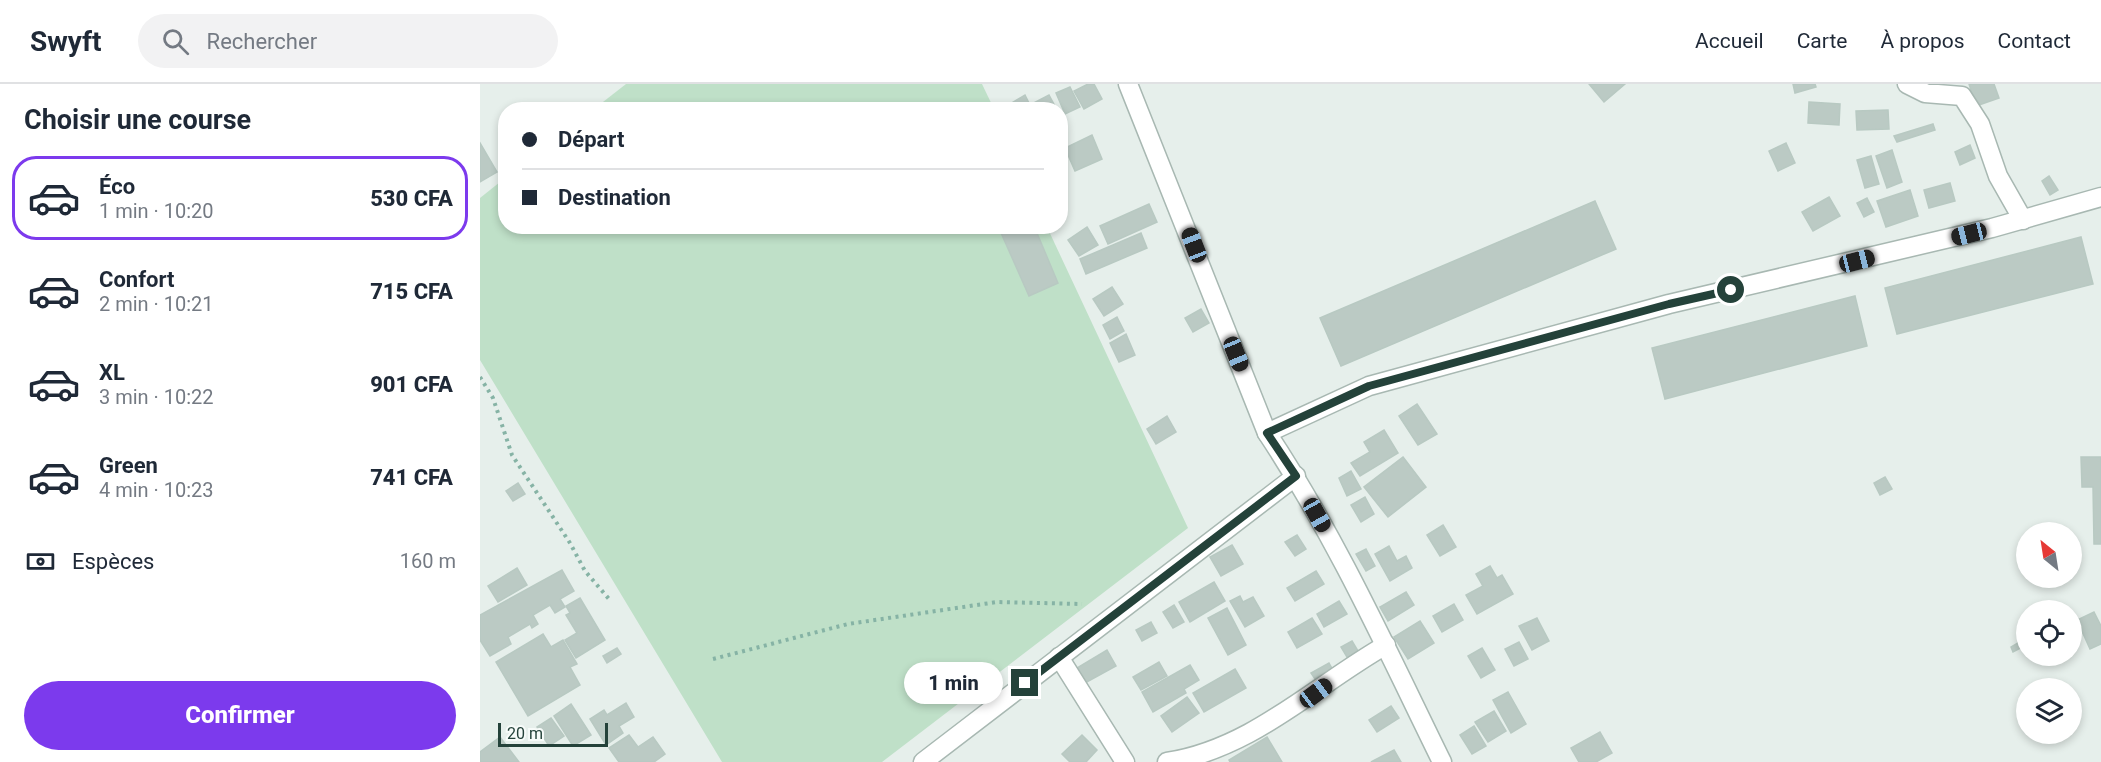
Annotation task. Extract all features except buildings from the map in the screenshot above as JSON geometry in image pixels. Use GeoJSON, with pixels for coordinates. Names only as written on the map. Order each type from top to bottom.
{"type":"FeatureCollection","features":[{"type":"Feature","properties":{"kind":"street"},"geometry":{"type":"LineString","coordinates":[[1128,84],[1267,433],[1296,476],[1386,645],[1442,762]]}},
{"type":"Feature","properties":{"kind":"street"},"geometry":{"type":"LineString","coordinates":[[1907,84],[1925,93],[1962,96],[1980,124],[1998,176],[2023,220]]}},
{"type":"Feature","properties":{"kind":"street"},"geometry":{"type":"LineString","coordinates":[[1267,433],[1369,386],[1669,304],[2023,220],[2101,197]]}},
{"type":"Feature","properties":{"kind":"street"},"geometry":{"type":"LineString","coordinates":[[923,762],[1296,476]]}},
{"type":"Feature","properties":{"kind":"street"},"geometry":{"type":"LineString","coordinates":[[1167,762],[1190,759],[1240,739],[1316,693],[1386,645]]}},
{"type":"Feature","properties":{"kind":"street"},"geometry":{"type":"LineString","coordinates":[[1059,657],[1125,762]]}},
{"type":"Feature","properties":{"kind":"path"},"geometry":{"type":"LineString","coordinates":[[480,377],[493,398],[512,455],[570,543],[585,572],[609,599]]}},
{"type":"Feature","properties":{"kind":"path"},"geometry":{"type":"LineString","coordinates":[[713,659],[848,624],[997,602],[1128,605]]}},
{"type":"Feature","properties":{"kind":"green space"},"geometry":{"type":"Polygon","coordinates":[[[626,84],[982,84],[991,102],[603,102],[626,84]]]}},
{"type":"Feature","properties":{"kind":"green space"},"geometry":{"type":"Polygon","coordinates":[[[498,184],[498,234],[1050,234],[1188,528],[882,762],[722,762],[480,360],[480,198],[498,184]]]}},
{"type":"Feature","properties":{"kind":"route"},"geometry":{"type":"LineString","coordinates":[[1025,683],[1296,476],[1267,433],[1369,386],[1669,304],[1731,290]]}}]}
